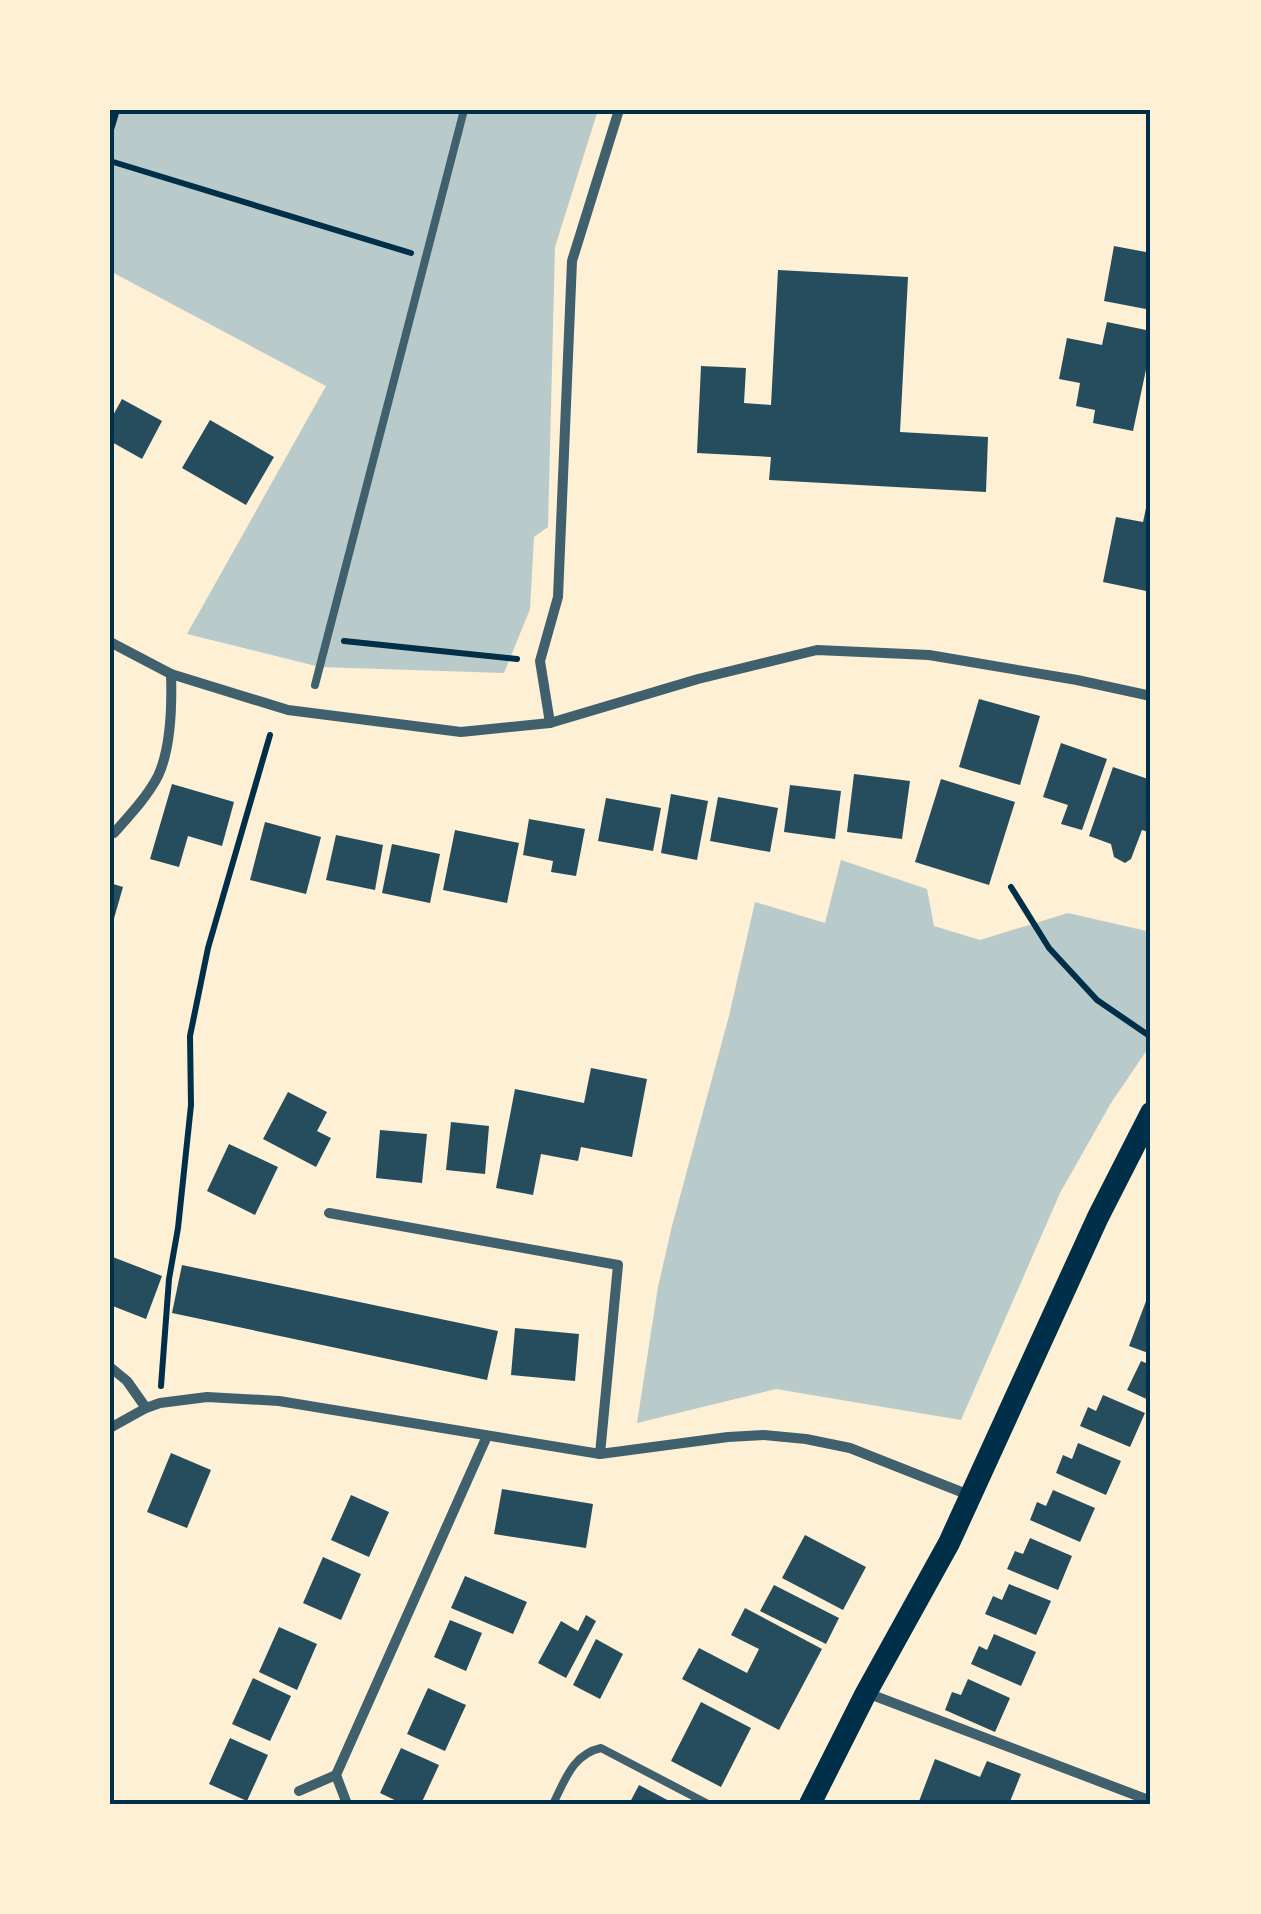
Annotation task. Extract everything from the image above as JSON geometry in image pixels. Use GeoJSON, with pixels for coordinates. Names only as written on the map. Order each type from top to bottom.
{"type":"FeatureCollection","features":[{"type":"Feature","properties":{"kind":"main road"},"geometry":{"type":"LineString","coordinates":[[810,1804],[949,1543],[1098,1218],[1151,1114]]}},
{"type":"Feature","properties":{"kind":"street"},"geometry":{"type":"LineString","coordinates":[[550,724],[540,661],[558,596],[572,261],[619,110]]}},
{"type":"Feature","properties":{"kind":"street"},"geometry":{"type":"LineString","coordinates":[[110,642],[171,674],[300,713],[461,732],[550,724],[817,650],[929,654],[1151,696]]}},
{"type":"Feature","properties":{"kind":"street"},"geometry":{"type":"LineString","coordinates":[[110,834],[137,807],[159,773],[172,717],[171,674]]}},
{"type":"Feature","properties":{"kind":"street"},"geometry":{"type":"LineString","coordinates":[[329,1213],[618,1265],[600,1454]]}},
{"type":"Feature","properties":{"kind":"street"},"geometry":{"type":"LineString","coordinates":[[110,1366],[127,1381],[146,1408]]}},
{"type":"Feature","properties":{"kind":"street"},"geometry":{"type":"LineString","coordinates":[[110,1428],[160,1403],[207,1396],[279,1401],[600,1454],[764,1435],[850,1448],[969,1495]]}},
{"type":"Feature","properties":{"kind":"street"},"geometry":{"type":"LineString","coordinates":[[300,1791],[336,1775],[488,1436]]}},
{"type":"Feature","properties":{"kind":"street"},"geometry":{"type":"LineString","coordinates":[[866,1693],[1151,1801]]}},
{"type":"Feature","properties":{"kind":"street"},"geometry":{"type":"LineString","coordinates":[[336,1775],[347,1804]]}},
{"type":"Feature","properties":{"kind":"lane"},"geometry":{"type":"LineString","coordinates":[[315,685],[464,110]]}},
{"type":"Feature","properties":{"kind":"lane"},"geometry":{"type":"LineString","coordinates":[[553,1804],[575,1762],[587,1751],[601,1748],[708,1804]]}},
{"type":"Feature","properties":{"kind":"path"},"geometry":{"type":"LineString","coordinates":[[110,134],[117,110]]}},
{"type":"Feature","properties":{"kind":"path"},"geometry":{"type":"LineString","coordinates":[[110,161],[427,258]]}},
{"type":"Feature","properties":{"kind":"path"},"geometry":{"type":"LineString","coordinates":[[328,640],[517,659]]}},
{"type":"Feature","properties":{"kind":"path"},"geometry":{"type":"LineString","coordinates":[[160,1403],[169,1278],[190,1105],[190,1036],[208,948],[270,735]]}},
{"type":"Feature","properties":{"kind":"path"},"geometry":{"type":"LineString","coordinates":[[1010,887],[1050,948],[1097,1000],[1151,1037]]}},
{"type":"Feature","properties":{"kind":"shaded area"},"geometry":{"type":"Polygon","coordinates":[[[110,110],[598,110],[555,247],[548,527],[534,537],[530,609],[504,673],[320,667],[187,634],[326,386],[110,271],[110,110]]]}},
{"type":"Feature","properties":{"kind":"shaded area"},"geometry":{"type":"Polygon","coordinates":[[[841,860],[927,889],[934,926],[980,940],[1068,913],[1151,932],[1151,1044],[1111,1103],[1060,1193],[961,1420],[776,1389],[637,1423],[658,1287],[755,902],[825,923],[841,860]]]}},
{"type":"Feature","properties":{"kind":"building"},"geometry":{"type":"Polygon","coordinates":[[[1114,246],[1151,253],[1151,310],[1104,301],[1114,246]]]}},
{"type":"Feature","properties":{"kind":"building"},"geometry":{"type":"Polygon","coordinates":[[[778,270],[908,277],[900,432],[988,437],[986,492],[769,480],[771,457],[697,453],[701,366],[746,368],[744,403],[771,405],[778,270]]]}},
{"type":"Feature","properties":{"kind":"building"},"geometry":{"type":"Polygon","coordinates":[[[1107,322],[1151,331],[1133,431],[1093,423],[1095,410],[1076,406],[1080,383],[1059,379],[1067,338],[1102,345],[1107,322]]]}},
{"type":"Feature","properties":{"kind":"building"},"geometry":{"type":"Polygon","coordinates":[[[122,399],[162,421],[142,459],[110,441],[110,421],[122,399]]]}},
{"type":"Feature","properties":{"kind":"building"},"geometry":{"type":"Polygon","coordinates":[[[210,420],[274,457],[246,505],[182,468],[210,420]]]}},
{"type":"Feature","properties":{"kind":"building"},"geometry":{"type":"Polygon","coordinates":[[[1149,494],[1151,592],[1103,582],[1116,517],[1143,522],[1149,494]]]}},
{"type":"Feature","properties":{"kind":"building"},"geometry":{"type":"Polygon","coordinates":[[[979,699],[1040,716],[1020,785],[959,767],[979,699]]]}},
{"type":"Feature","properties":{"kind":"building"},"geometry":{"type":"Polygon","coordinates":[[[1061,743],[1107,759],[1082,830],[1061,824],[1068,805],[1043,797],[1061,743]]]}},
{"type":"Feature","properties":{"kind":"building"},"geometry":{"type":"Polygon","coordinates":[[[1113,767],[1151,780],[1151,833],[1142,830],[1131,859],[1125,863],[1114,857],[1111,844],[1089,836],[1113,767]]]}},
{"type":"Feature","properties":{"kind":"building"},"geometry":{"type":"Polygon","coordinates":[[[854,774],[910,781],[902,839],[847,832],[854,774]]]}},
{"type":"Feature","properties":{"kind":"building"},"geometry":{"type":"Polygon","coordinates":[[[941,779],[1015,802],[989,885],[915,862],[941,779]]]}},
{"type":"Feature","properties":{"kind":"building"},"geometry":{"type":"Polygon","coordinates":[[[172,784],[234,802],[222,846],[188,836],[179,867],[150,859],[172,784]]]}},
{"type":"Feature","properties":{"kind":"building"},"geometry":{"type":"Polygon","coordinates":[[[790,785],[841,791],[835,839],[784,832],[790,785]]]}},
{"type":"Feature","properties":{"kind":"building"},"geometry":{"type":"Polygon","coordinates":[[[671,794],[708,801],[697,860],[661,853],[671,794]]]}},
{"type":"Feature","properties":{"kind":"building"},"geometry":{"type":"Polygon","coordinates":[[[718,797],[778,808],[770,852],[710,841],[718,797]]]}},
{"type":"Feature","properties":{"kind":"building"},"geometry":{"type":"Polygon","coordinates":[[[606,798],[661,808],[653,851],[598,841],[606,798]]]}},
{"type":"Feature","properties":{"kind":"building"},"geometry":{"type":"Polygon","coordinates":[[[529,819],[585,829],[576,876],[551,872],[553,861],[523,855],[529,819]]]}},
{"type":"Feature","properties":{"kind":"building"},"geometry":{"type":"Polygon","coordinates":[[[265,822],[321,837],[306,894],[250,880],[265,822]]]}},
{"type":"Feature","properties":{"kind":"building"},"geometry":{"type":"Polygon","coordinates":[[[455,830],[519,843],[507,903],[443,890],[455,830]]]}},
{"type":"Feature","properties":{"kind":"building"},"geometry":{"type":"Polygon","coordinates":[[[336,835],[383,845],[375,890],[326,880],[336,835]]]}},
{"type":"Feature","properties":{"kind":"building"},"geometry":{"type":"Polygon","coordinates":[[[392,844],[440,854],[430,903],[382,893],[392,844]]]}},
{"type":"Feature","properties":{"kind":"building"},"geometry":{"type":"Polygon","coordinates":[[[110,883],[123,887],[111,929],[110,929],[110,883]]]}},
{"type":"Feature","properties":{"kind":"building"},"geometry":{"type":"Polygon","coordinates":[[[591,1068],[647,1079],[632,1157],[581,1147],[578,1161],[541,1154],[533,1195],[496,1188],[515,1089],[584,1103],[591,1068]]]}},
{"type":"Feature","properties":{"kind":"building"},"geometry":{"type":"Polygon","coordinates":[[[288,1092],[327,1112],[317,1131],[331,1138],[316,1167],[263,1139],[288,1092]]]}},
{"type":"Feature","properties":{"kind":"building"},"geometry":{"type":"Polygon","coordinates":[[[451,1122],[489,1126],[485,1174],[446,1170],[451,1122]]]}},
{"type":"Feature","properties":{"kind":"building"},"geometry":{"type":"Polygon","coordinates":[[[380,1130],[427,1134],[422,1183],[376,1178],[380,1130]]]}},
{"type":"Feature","properties":{"kind":"building"},"geometry":{"type":"Polygon","coordinates":[[[229,1144],[278,1167],[255,1215],[207,1191],[229,1144]]]}},
{"type":"Feature","properties":{"kind":"building"},"geometry":{"type":"Polygon","coordinates":[[[110,1256],[162,1276],[146,1319],[110,1305],[110,1256]]]}},
{"type":"Feature","properties":{"kind":"building"},"geometry":{"type":"Polygon","coordinates":[[[182,1265],[498,1331],[487,1380],[172,1313],[182,1265]]]}},
{"type":"Feature","properties":{"kind":"building"},"geometry":{"type":"Polygon","coordinates":[[[1151,1288],[1151,1354],[1129,1346],[1151,1288]]]}},
{"type":"Feature","properties":{"kind":"building"},"geometry":{"type":"Polygon","coordinates":[[[515,1328],[579,1334],[575,1381],[511,1375],[515,1328]]]}},
{"type":"Feature","properties":{"kind":"building"},"geometry":{"type":"Polygon","coordinates":[[[1141,1361],[1151,1365],[1151,1401],[1127,1390],[1141,1361]]]}},
{"type":"Feature","properties":{"kind":"building"},"geometry":{"type":"Polygon","coordinates":[[[1103,1395],[1145,1413],[1130,1447],[1080,1426],[1088,1407],[1096,1411],[1103,1395]]]}},
{"type":"Feature","properties":{"kind":"building"},"geometry":{"type":"Polygon","coordinates":[[[1078,1443],[1121,1461],[1106,1495],[1056,1473],[1063,1455],[1072,1459],[1078,1443]]]}},
{"type":"Feature","properties":{"kind":"building"},"geometry":{"type":"Polygon","coordinates":[[[171,1453],[211,1470],[187,1528],[147,1512],[171,1453]]]}},
{"type":"Feature","properties":{"kind":"building"},"geometry":{"type":"Polygon","coordinates":[[[502,1489],[593,1504],[586,1548],[494,1534],[502,1489]]]}},
{"type":"Feature","properties":{"kind":"building"},"geometry":{"type":"Polygon","coordinates":[[[1053,1490],[1095,1508],[1080,1542],[1030,1520],[1037,1502],[1046,1506],[1053,1490]]]}},
{"type":"Feature","properties":{"kind":"building"},"geometry":{"type":"Polygon","coordinates":[[[351,1495],[389,1512],[369,1557],[331,1540],[351,1495]]]}},
{"type":"Feature","properties":{"kind":"building"},"geometry":{"type":"Polygon","coordinates":[[[805,1535],[866,1567],[843,1610],[782,1578],[805,1535]]]}},
{"type":"Feature","properties":{"kind":"building"},"geometry":{"type":"Polygon","coordinates":[[[1030,1538],[1072,1556],[1058,1590],[1007,1569],[1015,1551],[1023,1554],[1030,1538]]]}},
{"type":"Feature","properties":{"kind":"building"},"geometry":{"type":"Polygon","coordinates":[[[323,1557],[361,1574],[341,1620],[303,1603],[323,1557]]]}},
{"type":"Feature","properties":{"kind":"building"},"geometry":{"type":"Polygon","coordinates":[[[465,1576],[527,1602],[513,1634],[451,1608],[465,1576]]]}},
{"type":"Feature","properties":{"kind":"building"},"geometry":{"type":"Polygon","coordinates":[[[1009,1584],[1051,1601],[1036,1635],[985,1614],[993,1596],[1002,1600],[1009,1584]]]}},
{"type":"Feature","properties":{"kind":"building"},"geometry":{"type":"Polygon","coordinates":[[[774,1585],[839,1618],[826,1644],[760,1611],[774,1585]]]}},
{"type":"Feature","properties":{"kind":"building"},"geometry":{"type":"Polygon","coordinates":[[[745,1608],[822,1649],[779,1730],[682,1679],[699,1648],[747,1673],[759,1649],[731,1635],[745,1608]]]}},
{"type":"Feature","properties":{"kind":"building"},"geometry":{"type":"Polygon","coordinates":[[[586,1615],[596,1621],[566,1678],[538,1663],[561,1621],[578,1631],[586,1615]]]}},
{"type":"Feature","properties":{"kind":"building"},"geometry":{"type":"Polygon","coordinates":[[[450,1620],[482,1633],[466,1671],[434,1657],[450,1620]]]}},
{"type":"Feature","properties":{"kind":"building"},"geometry":{"type":"Polygon","coordinates":[[[279,1627],[317,1644],[297,1690],[259,1672],[279,1627]]]}},
{"type":"Feature","properties":{"kind":"building"},"geometry":{"type":"Polygon","coordinates":[[[994,1634],[1036,1652],[1021,1686],[971,1664],[979,1646],[987,1650],[994,1634]]]}},
{"type":"Feature","properties":{"kind":"building"},"geometry":{"type":"Polygon","coordinates":[[[596,1639],[623,1654],[600,1699],[573,1685],[596,1639]]]}},
{"type":"Feature","properties":{"kind":"building"},"geometry":{"type":"Polygon","coordinates":[[[253,1678],[291,1696],[270,1741],[232,1724],[253,1678]]]}},
{"type":"Feature","properties":{"kind":"building"},"geometry":{"type":"Polygon","coordinates":[[[968,1679],[1010,1698],[995,1732],[945,1710],[952,1692],[961,1695],[968,1679]]]}},
{"type":"Feature","properties":{"kind":"building"},"geometry":{"type":"Polygon","coordinates":[[[428,1688],[466,1705],[445,1751],[407,1734],[428,1688]]]}},
{"type":"Feature","properties":{"kind":"building"},"geometry":{"type":"Polygon","coordinates":[[[701,1702],[751,1728],[721,1787],[671,1761],[701,1702]]]}},
{"type":"Feature","properties":{"kind":"building"},"geometry":{"type":"Polygon","coordinates":[[[230,1738],[268,1755],[247,1801],[209,1784],[230,1738]]]}},
{"type":"Feature","properties":{"kind":"building"},"geometry":{"type":"Polygon","coordinates":[[[401,1748],[439,1765],[421,1804],[403,1804],[380,1793],[401,1748]]]}},
{"type":"Feature","properties":{"kind":"building"},"geometry":{"type":"Polygon","coordinates":[[[935,1759],[980,1777],[987,1761],[1021,1774],[1009,1804],[983,1800],[982,1804],[918,1804],[935,1759]]]}},
{"type":"Feature","properties":{"kind":"building"},"geometry":{"type":"Polygon","coordinates":[[[639,1785],[675,1804],[629,1804],[639,1785]]]}}]}
